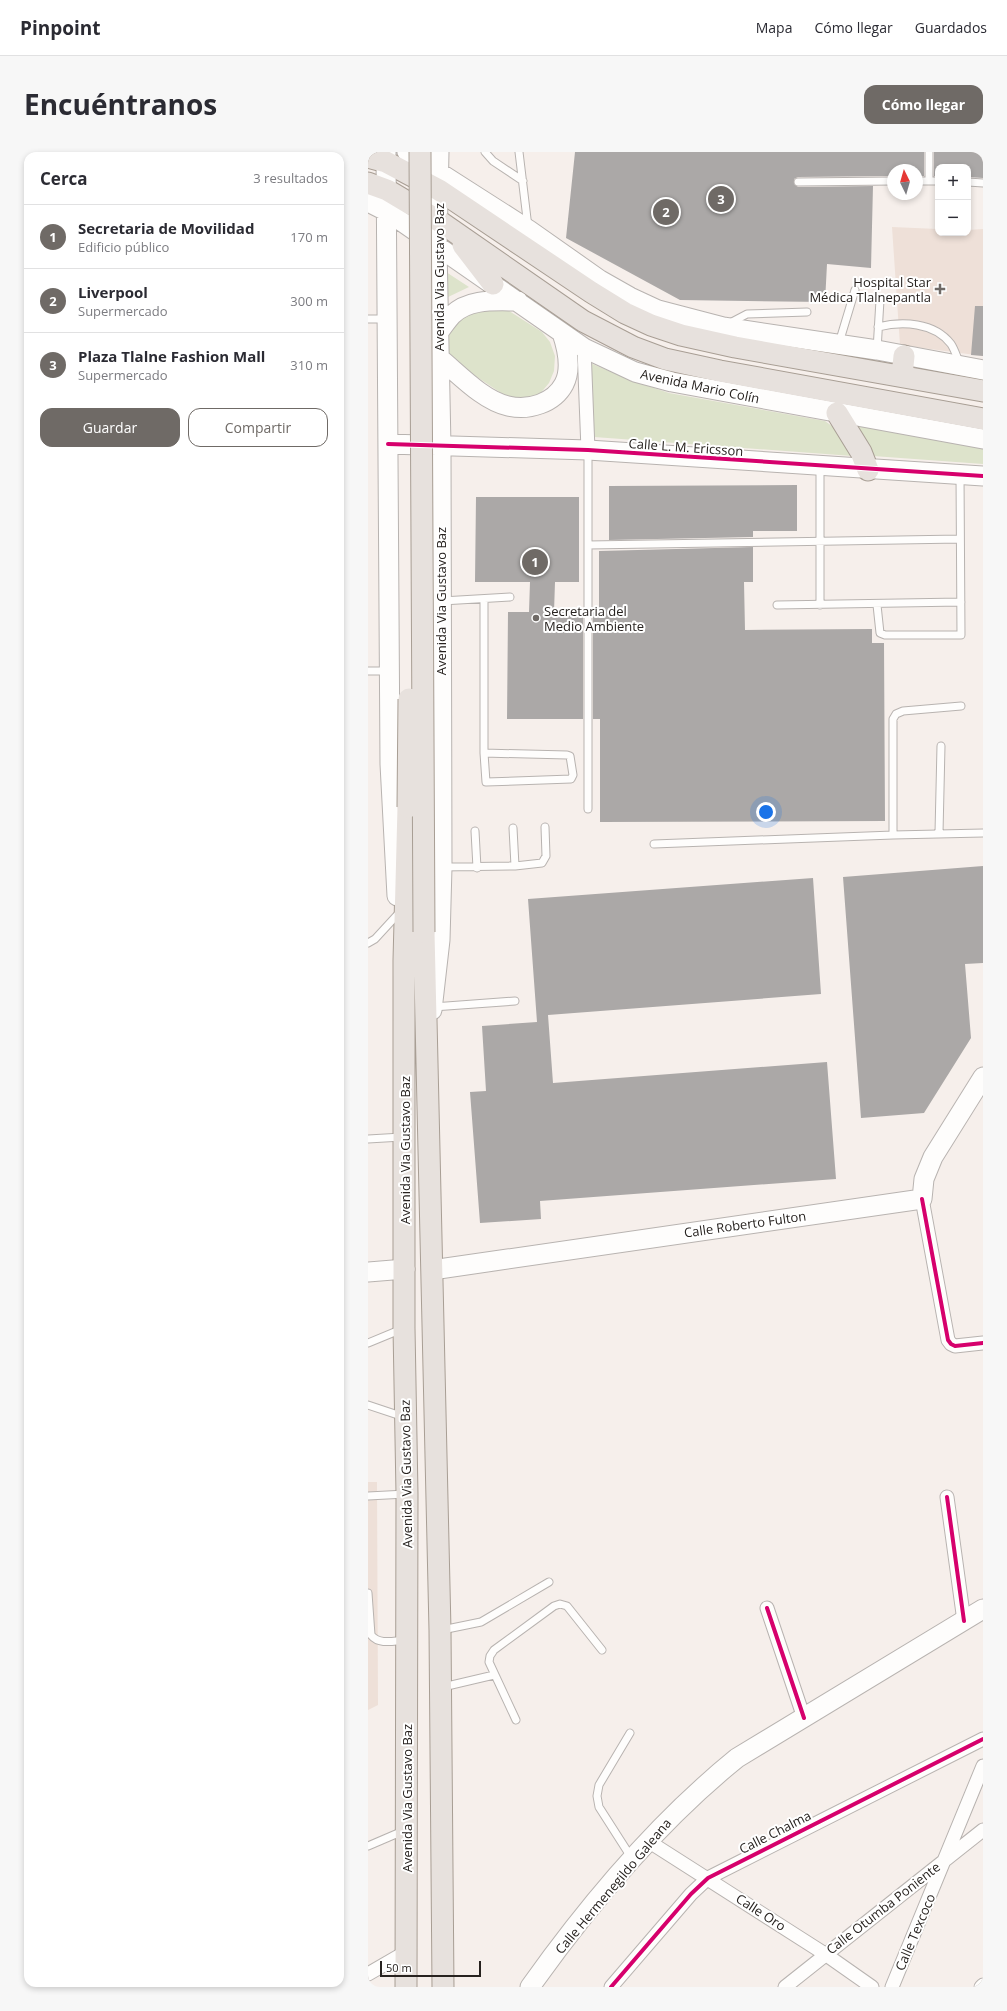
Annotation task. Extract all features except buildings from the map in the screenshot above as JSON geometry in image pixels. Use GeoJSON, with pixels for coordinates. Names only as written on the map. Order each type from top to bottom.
{"type":"FeatureCollection","features":[{"type":"Feature","properties":{"kind":"main road"},"geometry":{"type":"LineString","coordinates":[[408,152],[439,181],[591,292],[625,313],[651,325],[681,335],[735,347],[903,366],[961,366],[983,370]]}},
{"type":"Feature","properties":{"kind":"main road","name":"Avenida Via Gustavo Baz"},"geometry":{"type":"LineString","coordinates":[[406,1987],[408,1640],[404,1328],[404,960],[408,807],[410,266],[408,152]]}},
{"type":"Feature","properties":{"kind":"main road","name":"Avenida Via Gustavo Baz"},"geometry":{"type":"LineString","coordinates":[[420,152],[424,932],[440,1630],[444,1987]]}},
{"type":"Feature","properties":{"kind":"main road","name":"Avenida Via Gustavo Baz"},"geometry":{"type":"LineString","coordinates":[[426,1049],[433,1007],[440,940],[442,867],[440,601],[441,446],[438,357],[438,247],[445,226],[439,181],[439,152]]}},
{"type":"Feature","properties":{"kind":"main road"},"geometry":{"type":"LineString","coordinates":[[380,157],[439,181],[529,230],[600,280],[630,297],[658,310],[723,327],[838,346],[877,350],[903,366],[983,390]]}},
{"type":"Feature","properties":{"kind":"main road","name":"Avenida Via Gustavo Baz"},"geometry":{"type":"LineString","coordinates":[[380,157],[387,190],[388,212],[390,764],[398,914],[404,960]]}},
{"type":"Feature","properties":{"kind":"main road","name":"Avenida Mario Colín"},"geometry":{"type":"LineString","coordinates":[[368,182],[387,190],[445,226],[583,321],[633,347],[665,359],[720,371],[983,419]]}},
{"type":"Feature","properties":{"kind":"main road","name":"Avenida Mario Colín"},"geometry":{"type":"LineString","coordinates":[[368,202],[388,212],[584,348],[635,372],[672,382],[983,439]]}},
{"type":"Feature","properties":{"kind":"main road"},"geometry":{"type":"LineString","coordinates":[[445,226],[493,284]]}},
{"type":"Feature","properties":{"kind":"main road"},"geometry":{"type":"LineString","coordinates":[[438,333],[452,315],[473,303],[518,301]]}},
{"type":"Feature","properties":{"kind":"main road"},"geometry":{"type":"LineString","coordinates":[[438,357],[492,400],[508,406],[524,407],[539,405],[554,396],[565,383],[568,366],[568,351],[562,332]]}},
{"type":"Feature","properties":{"kind":"main road"},"geometry":{"type":"LineString","coordinates":[[837,413],[861,452],[868,470]]}},
{"type":"Feature","properties":{"kind":"main road","name":"Calle L. M. Ericsson"},"geometry":{"type":"LineString","coordinates":[[388,444],[588,450],[868,470],[983,476]]}},
{"type":"Feature","properties":{"kind":"main road"},"geometry":{"type":"LineString","coordinates":[[922,1199],[924,1179],[933,1156],[983,1077]]}},
{"type":"Feature","properties":{"kind":"main road","name":"Calle Roberto Fulton"},"geometry":{"type":"LineString","coordinates":[[432,1270],[922,1199]]}},
{"type":"Feature","properties":{"kind":"main road"},"geometry":{"type":"LineString","coordinates":[[368,1272],[405,1269]]}},
{"type":"Feature","properties":{"kind":"main road","name":"Calle Hermenegildo Galeana"},"geometry":{"type":"LineString","coordinates":[[530,1987],[570,1934],[648,1840],[703,1785],[737,1758],[983,1609]]}},
{"type":"Feature","properties":{"kind":"street"},"geometry":{"type":"LineString","coordinates":[[584,348],[588,450]]}},
{"type":"Feature","properties":{"kind":"street"},"geometry":{"type":"LineString","coordinates":[[922,1199],[948,1340],[951,1344],[956,1346],[983,1343]]}},
{"type":"Feature","properties":{"kind":"street"},"geometry":{"type":"LineString","coordinates":[[947,1497],[964,1621]]}},
{"type":"Feature","properties":{"kind":"street"},"geometry":{"type":"LineString","coordinates":[[767,1608],[804,1718]]}},
{"type":"Feature","properties":{"kind":"street","name":"Calle Chalma"},"geometry":{"type":"LineString","coordinates":[[611,1987],[692,1894],[708,1878],[983,1739]]}},
{"type":"Feature","properties":{"kind":"street","name":"Calle Texcoco"},"geometry":{"type":"LineString","coordinates":[[892,1987],[983,1766]]}},
{"type":"Feature","properties":{"kind":"street","name":"Calle Otumba Poniente"},"geometry":{"type":"LineString","coordinates":[[785,1987],[983,1830]]}},
{"type":"Feature","properties":{"kind":"street","name":"Calle Oro"},"geometry":{"type":"LineString","coordinates":[[648,1840],[825,1954],[872,1987]]}},
{"type":"Feature","properties":{"kind":"street"},"geometry":{"type":"LineString","coordinates":[[368,1974],[406,1952]]}},
{"type":"Feature","properties":{"kind":"lane"},"geometry":{"type":"LineString","coordinates":[[485,152],[493,161],[523,181]]}},
{"type":"Feature","properties":{"kind":"lane"},"geometry":{"type":"LineString","coordinates":[[519,152],[529,230]]}},
{"type":"Feature","properties":{"kind":"lane"},"geometry":{"type":"LineString","coordinates":[[929,152],[929,181]]}},
{"type":"Feature","properties":{"kind":"lane"},"geometry":{"type":"LineString","coordinates":[[798,182],[887,181]]}},
{"type":"Feature","properties":{"kind":"lane"},"geometry":{"type":"LineString","coordinates":[[923,181],[935,181]]}},
{"type":"Feature","properties":{"kind":"lane"},"geometry":{"type":"LineString","coordinates":[[971,182],[983,183]]}},
{"type":"Feature","properties":{"kind":"lane"},"geometry":{"type":"LineString","coordinates":[[838,346],[855,290]]}},
{"type":"Feature","properties":{"kind":"lane"},"geometry":{"type":"LineString","coordinates":[[877,350],[880,300]]}},
{"type":"Feature","properties":{"kind":"lane"},"geometry":{"type":"LineString","coordinates":[[723,327],[736,318],[748,314],[807,312]]}},
{"type":"Feature","properties":{"kind":"lane"},"geometry":{"type":"LineString","coordinates":[[368,319],[388,319]]}},
{"type":"Feature","properties":{"kind":"lane"},"geometry":{"type":"LineString","coordinates":[[878,327],[910,324],[933,330],[951,344],[961,366]]}},
{"type":"Feature","properties":{"kind":"lane"},"geometry":{"type":"LineString","coordinates":[[588,450],[588,809]]}},
{"type":"Feature","properties":{"kind":"lane"},"geometry":{"type":"LineString","coordinates":[[820,466],[820,605]]}},
{"type":"Feature","properties":{"kind":"lane"},"geometry":{"type":"LineString","coordinates":[[877,605],[878,628],[880,633],[885,635],[961,635],[960,474]]}},
{"type":"Feature","properties":{"kind":"lane"},"geometry":{"type":"LineString","coordinates":[[588,545],[960,539]]}},
{"type":"Feature","properties":{"kind":"lane"},"geometry":{"type":"LineString","coordinates":[[440,601],[510,597]]}},
{"type":"Feature","properties":{"kind":"lane"},"geometry":{"type":"LineString","coordinates":[[484,599],[484,754],[486,782],[571,779],[573,776],[572,760],[567,754],[484,754]]}},
{"type":"Feature","properties":{"kind":"lane"},"geometry":{"type":"LineString","coordinates":[[778,606],[961,602]]}},
{"type":"Feature","properties":{"kind":"lane"},"geometry":{"type":"LineString","coordinates":[[368,671],[389,671]]}},
{"type":"Feature","properties":{"kind":"lane"},"geometry":{"type":"LineString","coordinates":[[893,835],[894,719],[896,714],[902,711],[961,706]]}},
{"type":"Feature","properties":{"kind":"lane"},"geometry":{"type":"LineString","coordinates":[[939,833],[941,746]]}},
{"type":"Feature","properties":{"kind":"lane"},"geometry":{"type":"LineString","coordinates":[[442,867],[477,868],[542,863],[545,860],[545,827]]}},
{"type":"Feature","properties":{"kind":"lane"},"geometry":{"type":"LineString","coordinates":[[513,828],[515,866]]}},
{"type":"Feature","properties":{"kind":"lane"},"geometry":{"type":"LineString","coordinates":[[475,831],[477,868]]}},
{"type":"Feature","properties":{"kind":"lane"},"geometry":{"type":"LineString","coordinates":[[654,844],[939,833],[983,833]]}},
{"type":"Feature","properties":{"kind":"lane"},"geometry":{"type":"LineString","coordinates":[[368,943],[374,939],[398,914]]}},
{"type":"Feature","properties":{"kind":"lane"},"geometry":{"type":"LineString","coordinates":[[433,1007],[515,1001]]}},
{"type":"Feature","properties":{"kind":"lane"},"geometry":{"type":"LineString","coordinates":[[368,1139],[404,1137]]}},
{"type":"Feature","properties":{"kind":"lane"},"geometry":{"type":"LineString","coordinates":[[368,1343],[404,1328]]}},
{"type":"Feature","properties":{"kind":"lane"},"geometry":{"type":"LineString","coordinates":[[368,1405],[406,1418]]}},
{"type":"Feature","properties":{"kind":"lane"},"geometry":{"type":"LineString","coordinates":[[368,1496],[407,1494]]}},
{"type":"Feature","properties":{"kind":"lane"},"geometry":{"type":"LineString","coordinates":[[440,1630],[481,1622],[549,1582]]}},
{"type":"Feature","properties":{"kind":"lane"},"geometry":{"type":"LineString","coordinates":[[368,1593],[371,1635],[375,1640],[381,1642],[408,1640]]}},
{"type":"Feature","properties":{"kind":"lane"},"geometry":{"type":"LineString","coordinates":[[516,1720],[489,1662],[490,1656],[494,1650],[554,1606],[560,1604],[567,1606],[602,1650]]}},
{"type":"Feature","properties":{"kind":"lane"},"geometry":{"type":"LineString","coordinates":[[441,1688],[494,1675]]}},
{"type":"Feature","properties":{"kind":"lane"},"geometry":{"type":"LineString","coordinates":[[630,1733],[599,1785],[597,1796],[599,1807],[633,1859]]}},
{"type":"Feature","properties":{"kind":"lane"},"geometry":{"type":"LineString","coordinates":[[368,1846],[407,1830]]}},
{"type":"Feature","properties":{"kind":"shaded area","name":"Hospital Star Médica Tlalnepantla"},"geometry":{"type":"Polygon","coordinates":[[[892,227],[935,229],[935,236],[971,236],[971,230],[983,229],[983,356],[900,345],[892,227]]]}},
{"type":"Feature","properties":{"kind":"shaded area"},"geometry":{"type":"Polygon","coordinates":[[[368,1482],[377,1482],[378,1705],[368,1710],[368,1482]]]}},
{"type":"Feature","properties":{"kind":"green space"},"geometry":{"type":"Polygon","coordinates":[[[446,272],[469,287],[446,298],[446,272]]]}},
{"type":"Feature","properties":{"kind":"green space"},"geometry":{"type":"Polygon","coordinates":[[[500,305],[542,332],[550,342],[555,356],[554,371],[549,383],[539,395],[534,398],[510,399],[471,373],[447,353],[447,327],[451,320],[500,305]]]}},
{"type":"Feature","properties":{"kind":"green space"},"geometry":{"type":"Polygon","coordinates":[[[590,363],[633,381],[669,393],[825,421],[836,429],[852,456],[594,437],[590,363]]]}},
{"type":"Feature","properties":{"kind":"green space"},"geometry":{"type":"Polygon","coordinates":[[[855,425],[983,448],[983,464],[873,456],[855,425]]]}},
{"type":"Feature","properties":{"kind":"cycle path"},"geometry":{"type":"LineString","coordinates":[[388,444],[588,450],[983,476]]}},
{"type":"Feature","properties":{"kind":"cycle path"},"geometry":{"type":"LineString","coordinates":[[922,1199],[948,1340],[955,1346],[983,1343]]}},
{"type":"Feature","properties":{"kind":"cycle path"},"geometry":{"type":"LineString","coordinates":[[947,1497],[964,1621]]}},
{"type":"Feature","properties":{"kind":"cycle path"},"geometry":{"type":"LineString","coordinates":[[767,1608],[804,1718]]}},
{"type":"Feature","properties":{"kind":"cycle path"},"geometry":{"type":"LineString","coordinates":[[611,1987],[691,1894],[708,1878],[983,1739]]}},
{"type":"Feature","properties":{"kind":"place","name":"Plaza Tlalne Fashion Mall"},"geometry":{"type":"Point","coordinates":[721,199]}},
{"type":"Feature","properties":{"kind":"place","name":"Liverpool"},"geometry":{"type":"Point","coordinates":[666,212]}},
{"type":"Feature","properties":{"kind":"place","name":"Hospital Star Médica Tlalnepantla"},"geometry":{"type":"Point","coordinates":[940,289]}},
{"type":"Feature","properties":{"kind":"place","name":"Secretaria de Movilidad"},"geometry":{"type":"Point","coordinates":[535,562]}},
{"type":"Feature","properties":{"kind":"place","name":"Secretaria del Medio Ambiente"},"geometry":{"type":"Point","coordinates":[536,618]}}]}
